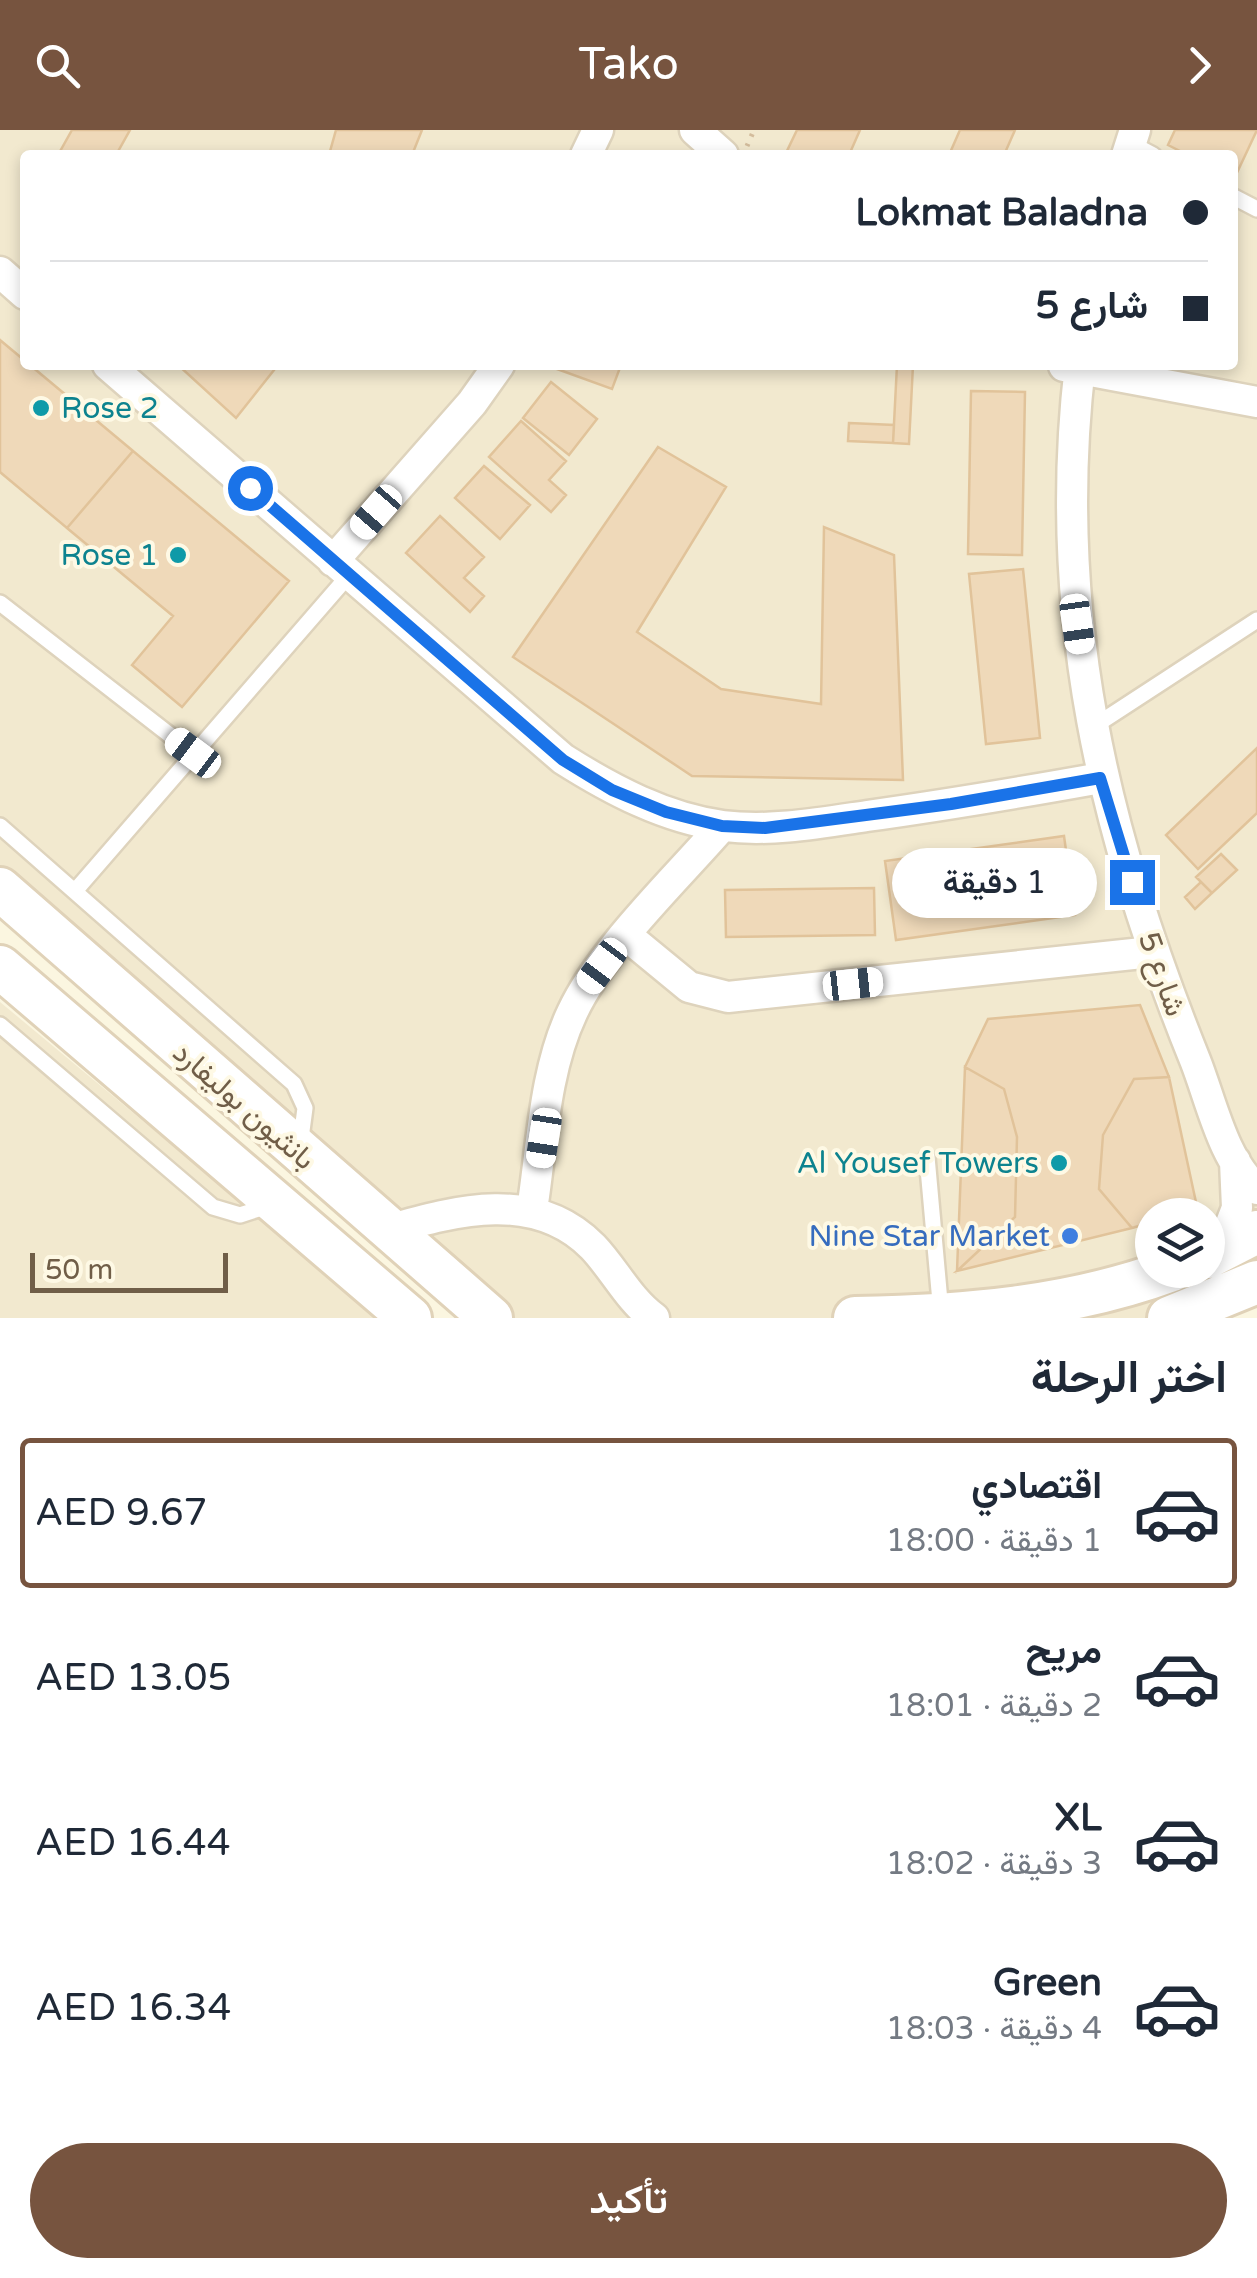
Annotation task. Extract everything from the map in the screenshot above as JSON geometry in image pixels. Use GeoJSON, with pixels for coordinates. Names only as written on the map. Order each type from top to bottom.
{"type":"FeatureCollection","features":[{"type":"Feature","properties":{"kind":"street"},"geometry":{"type":"LineString","coordinates":[[695,130],[717,150]]}},
{"type":"Feature","properties":{"kind":"street"},"geometry":{"type":"LineString","coordinates":[[114,370],[563,760],[612,790],[666,812],[722,826],[805,825],[1100,778]]}},
{"type":"Feature","properties":{"kind":"street"},"geometry":{"type":"LineString","coordinates":[[341,568],[496,370]]}},
{"type":"Feature","properties":{"kind":"street","name":"شارع 5"},"geometry":{"type":"LineString","coordinates":[[1073,370],[1072,536],[1077,624],[1100,778],[1152,952],[1235,1160],[1257,1188]]}},
{"type":"Feature","properties":{"kind":"street"},"geometry":{"type":"LineString","coordinates":[[1089,370],[1257,402]]}},
{"type":"Feature","properties":{"kind":"street"},"geometry":{"type":"LineString","coordinates":[[532,1210],[562,1039],[585,989],[722,826]]}},
{"type":"Feature","properties":{"kind":"street","name":"بانثيون بوليفارد"},"geometry":{"type":"LineString","coordinates":[[0,889],[298,1154],[491,1318]]}},
{"type":"Feature","properties":{"kind":"street"},"geometry":{"type":"LineString","coordinates":[[627,936],[690,987],[728,997],[1152,952]]}},
{"type":"Feature","properties":{"kind":"street","name":"بانثيون بوليفارد"},"geometry":{"type":"LineString","coordinates":[[0,967],[276,1204],[365,1298],[410,1318]]}},
{"type":"Feature","properties":{"kind":"street","name":"شارع 5"},"geometry":{"type":"LineString","coordinates":[[1228,1247],[1237,1208],[1235,1160]]}},
{"type":"Feature","properties":{"kind":"street"},"geometry":{"type":"LineString","coordinates":[[388,1230],[459,1212],[532,1210],[577,1232],[654,1318]]}},
{"type":"Feature","properties":{"kind":"street"},"geometry":{"type":"LineString","coordinates":[[855,1318],[941,1315],[1068,1300],[1135,1281]]}},
{"type":"Feature","properties":{"kind":"street"},"geometry":{"type":"LineString","coordinates":[[1168,1318],[1257,1282]]}},
{"type":"Feature","properties":{"kind":"lane"},"geometry":{"type":"LineString","coordinates":[[75,891],[193,753],[341,568]]}},
{"type":"Feature","properties":{"kind":"lane"},"geometry":{"type":"LineString","coordinates":[[0,604],[193,753]]}},
{"type":"Feature","properties":{"kind":"lane"},"geometry":{"type":"LineString","coordinates":[[1092,728],[1257,620]]}},
{"type":"Feature","properties":{"kind":"lane"},"geometry":{"type":"LineString","coordinates":[[0,826],[294,1084],[305,1108],[298,1154]]}},
{"type":"Feature","properties":{"kind":"lane"},"geometry":{"type":"LineString","coordinates":[[0,1025],[213,1207],[240,1215],[276,1204]]}},
{"type":"Feature","properties":{"kind":"lane"},"geometry":{"type":"LineString","coordinates":[[927,1158],[941,1315]]}},
{"type":"Feature","properties":{"kind":"shaded area"},"geometry":{"type":"Polygon","coordinates":[[[0,130],[1257,130],[1257,1280],[1164,1318],[490,1318],[0,894],[0,130]]]}},
{"type":"Feature","properties":{"kind":"shaded area"},"geometry":{"type":"Polygon","coordinates":[[[0,1002],[380,1318],[0,1318],[0,1002]]]}},
{"type":"Feature","properties":{"kind":"building"},"geometry":{"type":"Polygon","coordinates":[[[72,130],[130,130],[119,150],[61,150],[72,130]]]}},
{"type":"Feature","properties":{"kind":"building"},"geometry":{"type":"Polygon","coordinates":[[[336,130],[422,130],[414,150],[330,150],[336,130]]]}},
{"type":"Feature","properties":{"kind":"building"},"geometry":{"type":"Polygon","coordinates":[[[797,130],[860,130],[851,150],[787,150],[797,130]]]}},
{"type":"Feature","properties":{"kind":"building"},"geometry":{"type":"Polygon","coordinates":[[[960,130],[1015,130],[1006,150],[951,150],[960,130]]]}},
{"type":"Feature","properties":{"kind":"building"},"geometry":{"type":"Polygon","coordinates":[[[1175,130],[1257,130],[1238,171],[1238,150],[1178,150],[1168,145],[1175,130]]]}},
{"type":"Feature","properties":{"kind":"building","name":"Rose 2"},"geometry":{"type":"Polygon","coordinates":[[[0,340],[20,357],[20,370],[36,370],[133,451],[67,528],[0,472],[0,340]]]}},
{"type":"Feature","properties":{"kind":"building"},"geometry":{"type":"Polygon","coordinates":[[[183,370],[274,370],[236,418],[183,370]]]}},
{"type":"Feature","properties":{"kind":"building"},"geometry":{"type":"Polygon","coordinates":[[[560,370],[619,370],[612,389],[560,370]]]}},
{"type":"Feature","properties":{"kind":"building"},"geometry":{"type":"Polygon","coordinates":[[[897,370],[913,370],[909,444],[893,443],[897,370]]]}},
{"type":"Feature","properties":{"kind":"building"},"geometry":{"type":"Polygon","coordinates":[[[551,382],[597,419],[569,455],[523,418],[551,382]]]}},
{"type":"Feature","properties":{"kind":"building"},"geometry":{"type":"Polygon","coordinates":[[[971,391],[1025,392],[1022,555],[968,554],[971,391]]]}},
{"type":"Feature","properties":{"kind":"building"},"geometry":{"type":"Polygon","coordinates":[[[521,421],[566,461],[549,480],[566,495],[551,512],[489,457],[521,421]]]}},
{"type":"Feature","properties":{"kind":"building"},"geometry":{"type":"Polygon","coordinates":[[[849,423],[894,425],[893,443],[848,441],[849,423]]]}},
{"type":"Feature","properties":{"kind":"building"},"geometry":{"type":"Polygon","coordinates":[[[658,447],[726,487],[637,632],[721,689],[821,704],[824,527],[894,555],[903,780],[692,776],[513,657],[658,447]]]}},
{"type":"Feature","properties":{"kind":"building","name":"Rose 1"},"geometry":{"type":"Polygon","coordinates":[[[133,451],[289,581],[182,707],[132,665],[173,616],[67,528],[133,451]]]}},
{"type":"Feature","properties":{"kind":"building"},"geometry":{"type":"Polygon","coordinates":[[[484,466],[530,505],[500,539],[455,498],[484,466]]]}},
{"type":"Feature","properties":{"kind":"building"},"geometry":{"type":"Polygon","coordinates":[[[440,516],[484,557],[464,578],[484,596],[470,612],[406,553],[440,516]]]}},
{"type":"Feature","properties":{"kind":"building"},"geometry":{"type":"Polygon","coordinates":[[[1023,569],[1040,738],[986,744],[969,574],[1023,569]]]}},
{"type":"Feature","properties":{"kind":"building"},"geometry":{"type":"Polygon","coordinates":[[[1257,748],[1257,813],[1198,869],[1166,835],[1257,748]]]}},
{"type":"Feature","properties":{"kind":"building"},"geometry":{"type":"Polygon","coordinates":[[[1064,836],[1075,915],[896,940],[885,861],[1064,836]]]}},
{"type":"Feature","properties":{"kind":"building"},"geometry":{"type":"Polygon","coordinates":[[[1221,854],[1237,870],[1212,893],[1196,877],[1221,854]]]}},
{"type":"Feature","properties":{"kind":"building"},"geometry":{"type":"Polygon","coordinates":[[[1201,882],[1212,893],[1195,909],[1185,897],[1201,882]]]}},
{"type":"Feature","properties":{"kind":"building"},"geometry":{"type":"Polygon","coordinates":[[[874,888],[875,935],[726,937],[725,890],[874,888]]]}},
{"type":"Feature","properties":{"kind":"building","name":"Al Yousef Towers"},"geometry":{"type":"Polygon","coordinates":[[[1140,1005],[1169,1077],[1134,1079],[1103,1135],[1099,1189],[1132,1228],[957,1271],[1015,1217],[1017,1137],[1004,1089],[965,1067],[988,1019],[1140,1005]]]}},
{"type":"Feature","properties":{"kind":"building","name":"Al Yousef Towers"},"geometry":{"type":"Polygon","coordinates":[[[965,1067],[1004,1089],[1017,1137],[1015,1217],[957,1271],[965,1067]]]}},
{"type":"Feature","properties":{"kind":"building","name":"Al Yousef Towers"},"geometry":{"type":"Polygon","coordinates":[[[1169,1077],[1195,1198],[1135,1198],[1132,1228],[1099,1189],[1103,1135],[1134,1079],[1169,1077]]]}},
{"type":"Feature","properties":{"kind":"place","name":"Rose 2"},"geometry":{"type":"Point","coordinates":[41,408]}},
{"type":"Feature","properties":{"kind":"place","name":"Rose 1"},"geometry":{"type":"Point","coordinates":[178,555]}},
{"type":"Feature","properties":{"kind":"place","name":"Al Yousef Towers"},"geometry":{"type":"Point","coordinates":[1059,1163]}},
{"type":"Feature","properties":{"kind":"place","name":"Nine Star Market"},"geometry":{"type":"Point","coordinates":[1070,1236]}},
{"type":"Feature","properties":{"kind":"route"},"geometry":{"type":"LineString","coordinates":[[250,488],[563,760],[612,790],[666,812],[722,826],[765,828],[951,804],[1100,778],[1132,882]]}}]}
